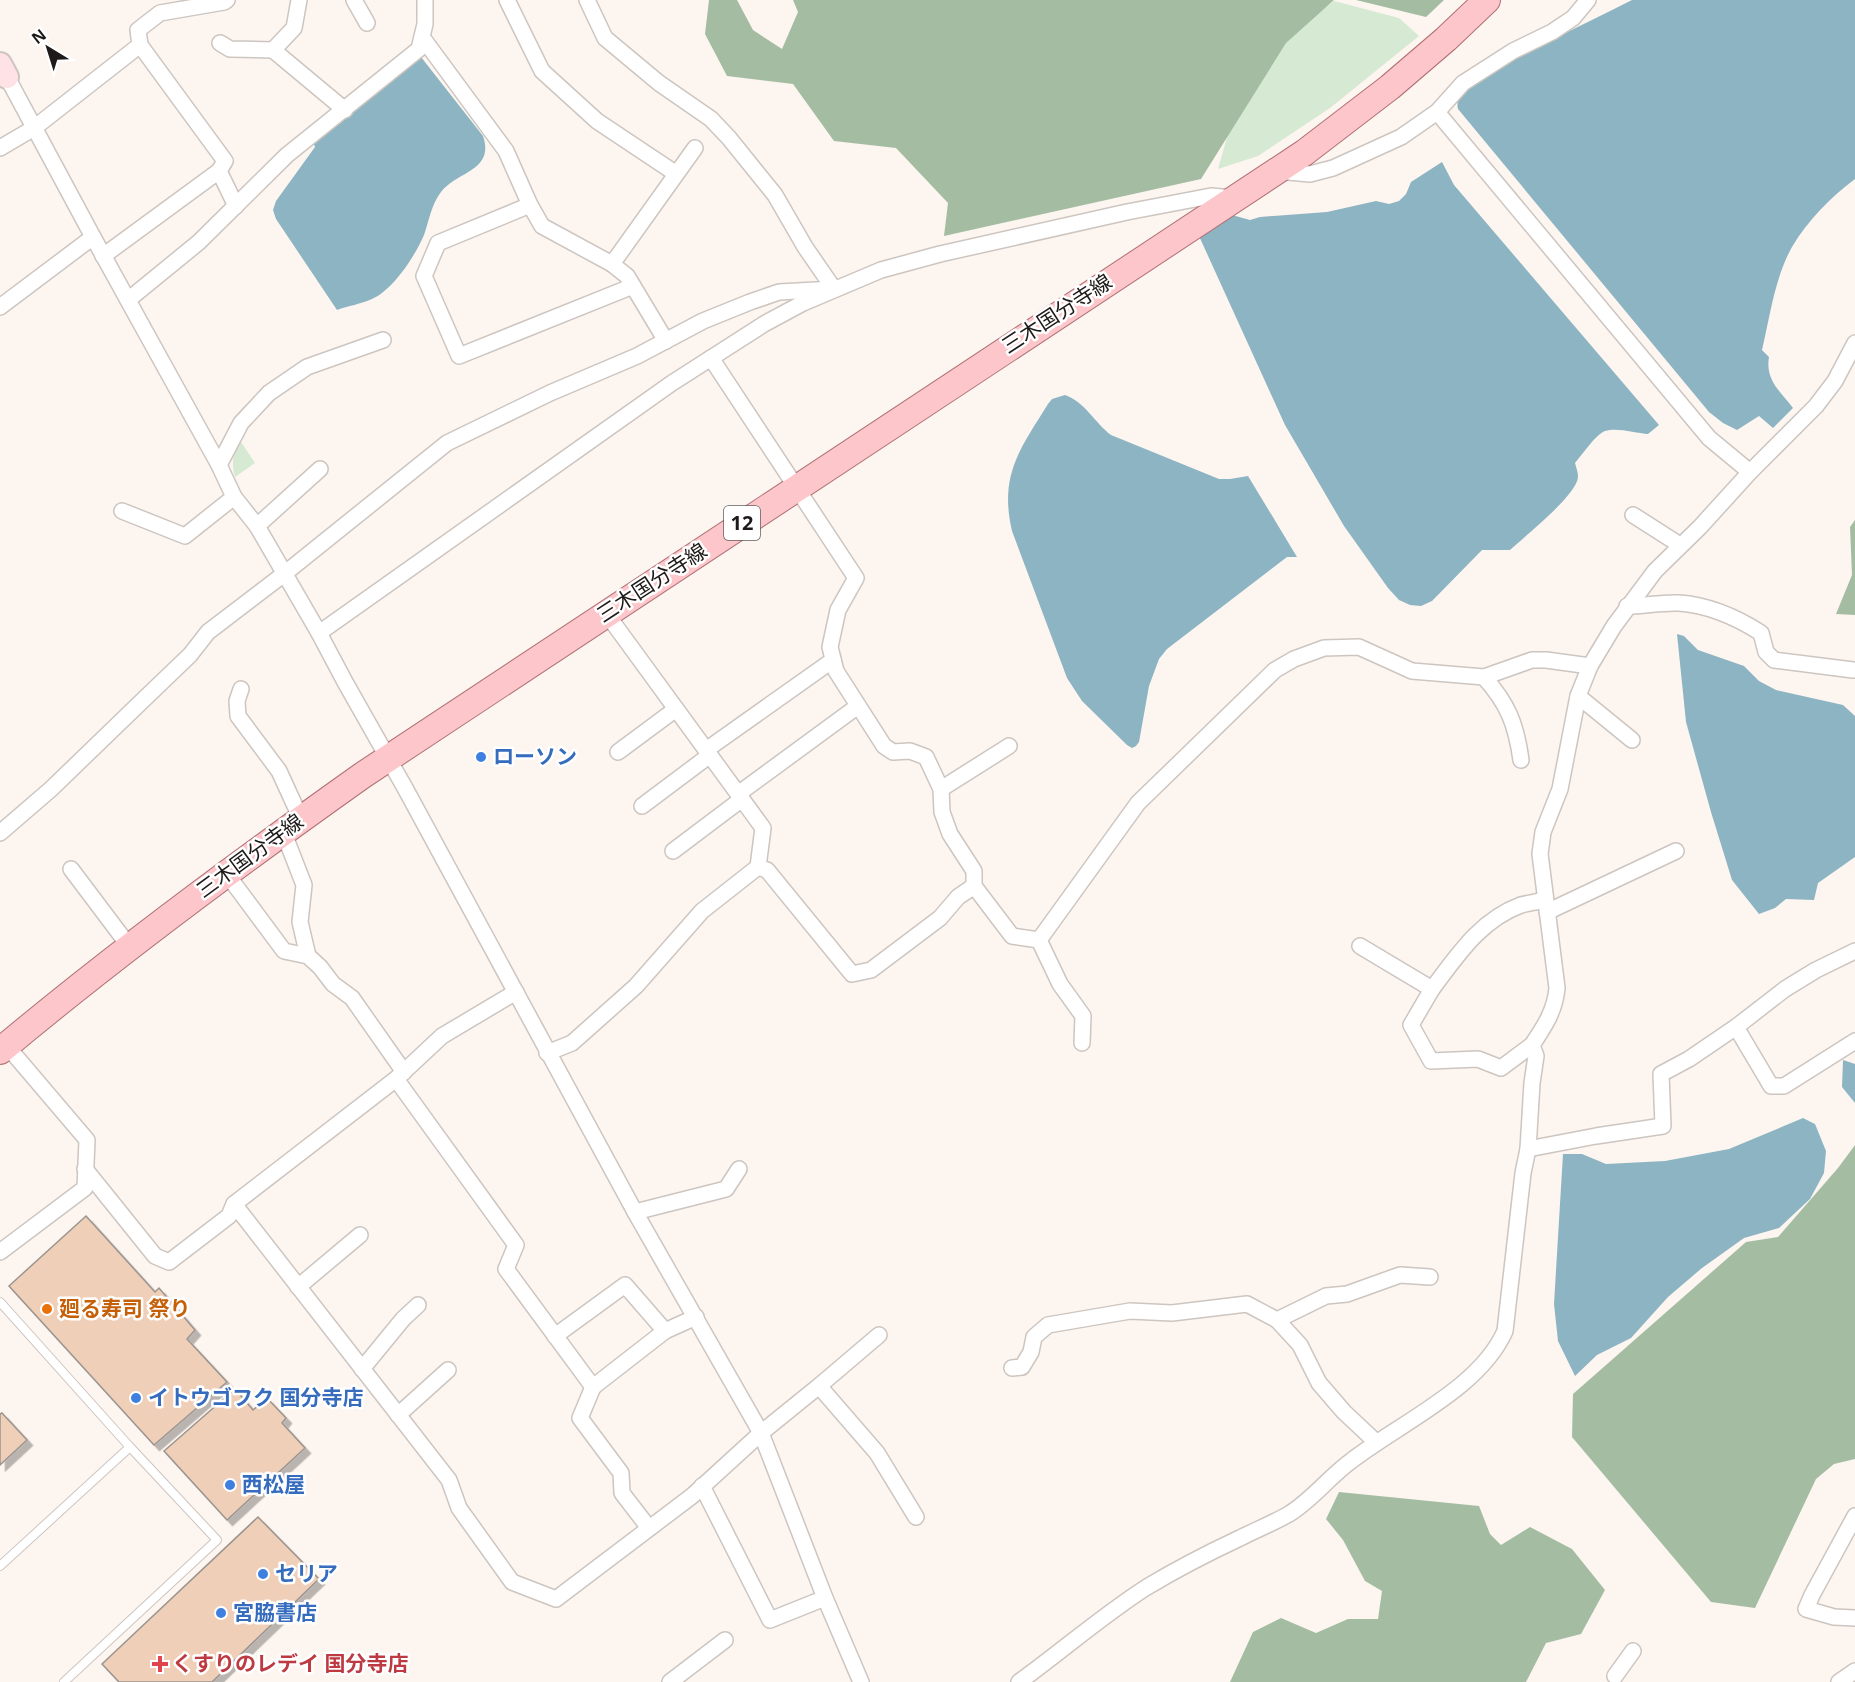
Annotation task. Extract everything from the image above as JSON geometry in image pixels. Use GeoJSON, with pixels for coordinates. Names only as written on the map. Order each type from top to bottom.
{"type":"FeatureCollection","features":[{"type":"Feature","properties":{"kind":"main road","name":"三木国分寺線"},"geometry":{"type":"LineString","coordinates":[[2,1049],[129,946],[292,825],[388,758],[1304,153],[1390,87],[1487,0]]}},
{"type":"Feature","properties":{"kind":"street"},"geometry":{"type":"LineString","coordinates":[[103,256],[219,171],[225,161],[140,45],[138,30],[160,13],[227,0]]}},
{"type":"Feature","properties":{"kind":"street"},"geometry":{"type":"LineString","coordinates":[[273,50],[294,28],[299,0]]}},
{"type":"Feature","properties":{"kind":"street"},"geometry":{"type":"LineString","coordinates":[[354,0],[367,23]]}},
{"type":"Feature","properties":{"kind":"street"},"geometry":{"type":"LineString","coordinates":[[128,300],[199,242],[287,155],[419,49],[425,24],[425,0]]}},
{"type":"Feature","properties":{"kind":"street"},"geometry":{"type":"LineString","coordinates":[[507,0],[542,71],[597,121],[675,173]]}},
{"type":"Feature","properties":{"kind":"street"},"geometry":{"type":"LineString","coordinates":[[587,0],[605,38],[659,83],[711,119],[729,138],[775,195],[805,247],[834,289]]}},
{"type":"Feature","properties":{"kind":"street"},"geometry":{"type":"LineString","coordinates":[[1277,171],[1310,174],[1333,168],[1401,137],[1437,111],[1463,83],[1513,51],[1559,28],[1573,18],[1588,0]]}},
{"type":"Feature","properties":{"kind":"street"},"geometry":{"type":"LineString","coordinates":[[422,37],[507,151],[530,205],[542,226],[612,264],[627,276],[666,341]]}},
{"type":"Feature","properties":{"kind":"street"},"geometry":{"type":"LineString","coordinates":[[220,43],[230,49],[273,50],[345,110]]}},
{"type":"Feature","properties":{"kind":"street"},"geometry":{"type":"LineString","coordinates":[[0,148],[33,128],[140,45]]}},
{"type":"Feature","properties":{"kind":"street"},"geometry":{"type":"LineString","coordinates":[[4,71],[33,128],[219,465],[234,497],[257,526],[319,633],[516,992],[547,1053],[761,1433],[825,1598],[861,1682]]}},
{"type":"Feature","properties":{"kind":"street"},"geometry":{"type":"LineString","coordinates":[[1437,111],[1709,438],[1750,472]]}},
{"type":"Feature","properties":{"kind":"street"},"geometry":{"type":"LineString","coordinates":[[612,264],[695,148]]}},
{"type":"Feature","properties":{"kind":"street"},"geometry":{"type":"LineString","coordinates":[[219,171],[236,206]]}},
{"type":"Feature","properties":{"kind":"street"},"geometry":{"type":"LineString","coordinates":[[319,633],[672,383],[764,324],[834,289],[881,270],[1032,232],[1212,196],[1233,198]]}},
{"type":"Feature","properties":{"kind":"street"},"geometry":{"type":"LineString","coordinates":[[530,205],[438,243],[424,276],[459,357],[633,286]]}},
{"type":"Feature","properties":{"kind":"street"},"geometry":{"type":"LineString","coordinates":[[0,307],[93,237]]}},
{"type":"Feature","properties":{"kind":"street"},"geometry":{"type":"LineString","coordinates":[[0,833],[51,789],[190,655],[208,632],[284,574],[447,442],[550,393],[637,356],[703,321],[779,292],[834,289]]}},
{"type":"Feature","properties":{"kind":"street"},"geometry":{"type":"LineString","coordinates":[[219,465],[241,423],[269,393],[307,367],[383,340]]}},
{"type":"Feature","properties":{"kind":"street"},"geometry":{"type":"LineString","coordinates":[[1676,851],[1546,906],[1521,905],[1486,925],[1468,942],[1432,989],[1411,1025],[1431,1061],[1478,1059],[1501,1068],[1532,1045],[1547,1022],[1556,1002],[1557,988],[1546,906],[1540,854],[1543,832],[1560,789],[1578,696],[1590,666],[1628,606],[1655,571],[1816,406],[1835,381],[1855,342]]}},
{"type":"Feature","properties":{"kind":"street"},"geometry":{"type":"LineString","coordinates":[[711,358],[856,578],[838,610],[830,647],[836,671],[884,746],[893,752],[910,751],[926,757],[941,789],[942,812],[950,834],[974,871],[974,886],[1012,936],[1039,940]]}},
{"type":"Feature","properties":{"kind":"street"},"geometry":{"type":"LineString","coordinates":[[257,526],[320,470]]}},
{"type":"Feature","properties":{"kind":"street"},"geometry":{"type":"LineString","coordinates":[[122,511],[184,536],[234,497]]}},
{"type":"Feature","properties":{"kind":"street"},"geometry":{"type":"LineString","coordinates":[[1633,515],[1680,545]]}},
{"type":"Feature","properties":{"kind":"street"},"geometry":{"type":"LineString","coordinates":[[1628,606],[1679,603],[1713,610],[1738,618],[1761,633],[1766,652],[1774,660],[1853,670]]}},
{"type":"Feature","properties":{"kind":"street"},"geometry":{"type":"LineString","coordinates":[[547,1053],[572,1043],[636,986],[702,911],[758,867],[763,828],[606,613]]}},
{"type":"Feature","properties":{"kind":"street"},"geometry":{"type":"LineString","coordinates":[[1039,940],[1138,803],[1275,670],[1294,659],[1324,648],[1359,648],[1412,671],[1484,677],[1532,660],[1590,666]]}},
{"type":"Feature","properties":{"kind":"street"},"geometry":{"type":"LineString","coordinates":[[642,806],[708,753],[833,660]]}},
{"type":"Feature","properties":{"kind":"street"},"geometry":{"type":"LineString","coordinates":[[1484,677],[1501,697],[1518,734],[1521,760]]}},
{"type":"Feature","properties":{"kind":"street"},"geometry":{"type":"LineString","coordinates":[[241,689],[237,701],[238,716],[279,771],[304,885],[300,922],[308,956]]}},
{"type":"Feature","properties":{"kind":"street"},"geometry":{"type":"LineString","coordinates":[[1578,696],[1632,740]]}},
{"type":"Feature","properties":{"kind":"street"},"geometry":{"type":"LineString","coordinates":[[673,851],[858,706]]}},
{"type":"Feature","properties":{"kind":"street"},"geometry":{"type":"LineString","coordinates":[[618,752],[676,709]]}},
{"type":"Feature","properties":{"kind":"street"},"geometry":{"type":"LineString","coordinates":[[941,789],[1009,746]]}},
{"type":"Feature","properties":{"kind":"street"},"geometry":{"type":"LineString","coordinates":[[758,867],[766,870],[852,974],[871,970],[940,918],[958,897],[974,886]]}},
{"type":"Feature","properties":{"kind":"street"},"geometry":{"type":"LineString","coordinates":[[72,869],[129,946]]}},
{"type":"Feature","properties":{"kind":"street"},"geometry":{"type":"LineString","coordinates":[[226,873],[284,951],[308,956],[333,984],[352,998],[400,1076],[516,1245],[506,1269],[593,1387]]}},
{"type":"Feature","properties":{"kind":"street"},"geometry":{"type":"LineString","coordinates":[[1039,940],[1060,984],[1083,1016],[1082,1043]]}},
{"type":"Feature","properties":{"kind":"street"},"geometry":{"type":"LineString","coordinates":[[1360,946],[1432,989]]}},
{"type":"Feature","properties":{"kind":"street"},"geometry":{"type":"LineString","coordinates":[[1528,1149],[1663,1126],[1661,1074],[1689,1059],[1736,1027],[1785,989],[1816,970],[1855,951]]}},
{"type":"Feature","properties":{"kind":"street"},"geometry":{"type":"LineString","coordinates":[[85,1169],[155,1256],[170,1262],[229,1216],[234,1204],[400,1076],[442,1036],[516,992]]}},
{"type":"Feature","properties":{"kind":"street"},"geometry":{"type":"LineString","coordinates":[[1736,1027],[1772,1086],[1784,1086],[1855,1041]]}},
{"type":"Feature","properties":{"kind":"street"},"geometry":{"type":"LineString","coordinates":[[1019,1682],[1145,1589],[1191,1562],[1290,1514],[1326,1485],[1348,1463],[1445,1397],[1476,1373],[1498,1346],[1505,1330],[1528,1149],[1536,1056],[1532,1045]]}},
{"type":"Feature","properties":{"kind":"street"},"geometry":{"type":"LineString","coordinates":[[0,1252],[85,1188],[87,1140],[2,1049]]}},
{"type":"Feature","properties":{"kind":"street"},"geometry":{"type":"LineString","coordinates":[[635,1212],[726,1189],[739,1169]]}},
{"type":"Feature","properties":{"kind":"street"},"geometry":{"type":"LineString","coordinates":[[234,1204],[449,1480],[459,1508],[512,1582],[555,1599],[702,1486],[761,1433],[879,1335]]}},
{"type":"Feature","properties":{"kind":"street"},"geometry":{"type":"LineString","coordinates":[[298,1287],[360,1235]]}},
{"type":"Feature","properties":{"kind":"street"},"geometry":{"type":"LineString","coordinates":[[1277,1320],[1326,1296],[1347,1294],[1400,1275],[1430,1277]]}},
{"type":"Feature","properties":{"kind":"street"},"geometry":{"type":"LineString","coordinates":[[555,1336],[625,1285],[666,1331]]}},
{"type":"Feature","properties":{"kind":"street"},"geometry":{"type":"LineString","coordinates":[[1012,1368],[1023,1367],[1031,1352],[1034,1337],[1048,1325],[1130,1311],[1172,1313],[1246,1304],[1277,1320],[1300,1345],[1319,1383],[1344,1412],[1376,1442]]}},
{"type":"Feature","properties":{"kind":"street"},"geometry":{"type":"LineString","coordinates":[[362,1369],[403,1319],[418,1305]]}},
{"type":"Feature","properties":{"kind":"street"},"geometry":{"type":"LineString","coordinates":[[649,1528],[622,1493],[621,1473],[580,1418],[593,1387],[666,1331],[696,1317]]}},
{"type":"Feature","properties":{"kind":"street"},"geometry":{"type":"LineString","coordinates":[[398,1415],[448,1370]]}},
{"type":"Feature","properties":{"kind":"street"},"geometry":{"type":"LineString","coordinates":[[819,1386],[877,1454],[916,1517]]}},
{"type":"Feature","properties":{"kind":"street"},"geometry":{"type":"LineString","coordinates":[[702,1486],[770,1620],[825,1598]]}},
{"type":"Feature","properties":{"kind":"street"},"geometry":{"type":"LineString","coordinates":[[1855,1516],[1849,1541],[1812,1595],[1806,1609],[1834,1617],[1855,1618]]}},
{"type":"Feature","properties":{"kind":"street"},"geometry":{"type":"LineString","coordinates":[[670,1682],[687,1677],[725,1640]]}},
{"type":"Feature","properties":{"kind":"street"},"geometry":{"type":"LineString","coordinates":[[1614,1680],[1633,1652]]}},
{"type":"Feature","properties":{"kind":"street"},"geometry":{"type":"LineString","coordinates":[[1839,1682],[1855,1671]]}},
{"type":"Feature","properties":{"kind":"lane"},"geometry":{"type":"LineString","coordinates":[[0,1302],[217,1540],[64,1682]]}},
{"type":"Feature","properties":{"kind":"lane"},"geometry":{"type":"LineString","coordinates":[[0,1566],[130,1447]]}},
{"type":"Feature","properties":{"kind":"green space"},"geometry":{"type":"Polygon","coordinates":[[[709,0],[737,0],[753,30],[782,49],[798,12],[793,0],[1334,0],[1286,43],[1201,179],[944,236],[948,203],[896,148],[834,141],[793,84],[727,76],[705,34],[709,0]]]}},
{"type":"Feature","properties":{"kind":"green space"},"geometry":{"type":"Polygon","coordinates":[[[1356,0],[1444,0],[1426,17],[1356,0]]]}},
{"type":"Feature","properties":{"kind":"green space"},"geometry":{"type":"Polygon","coordinates":[[[1334,1],[1399,18],[1419,36],[1330,108],[1258,156],[1218,169],[1230,127],[1287,38],[1334,1]]]}},
{"type":"Feature","properties":{"kind":"green space"},"geometry":{"type":"Polygon","coordinates":[[[239,439],[255,463],[235,477],[233,458],[239,439]]]}},
{"type":"Feature","properties":{"kind":"green space"},"geometry":{"type":"Polygon","coordinates":[[[1855,520],[1855,615],[1836,614],[1852,575],[1850,527],[1855,520]]]}},
{"type":"Feature","properties":{"kind":"green space"},"geometry":{"type":"Polygon","coordinates":[[[1855,1145],[1855,1459],[1834,1464],[1816,1479],[1755,1608],[1711,1602],[1572,1437],[1573,1394],[1746,1242],[1778,1237],[1855,1145]]]}},
{"type":"Feature","properties":{"kind":"green space"},"geometry":{"type":"Polygon","coordinates":[[[1339,1492],[1479,1506],[1490,1534],[1501,1545],[1530,1527],[1572,1549],[1605,1590],[1581,1634],[1546,1643],[1526,1682],[1230,1682],[1253,1632],[1281,1618],[1316,1633],[1348,1619],[1378,1619],[1382,1591],[1365,1581],[1343,1540],[1326,1519],[1339,1492]]]}},
{"type":"Feature","properties":{"kind":"water"},"geometry":{"type":"Polygon","coordinates":[[[1632,0],[1855,0],[1855,179],[1812,219],[1792,247],[1781,271],[1762,350],[1769,357],[1771,379],[1793,408],[1773,428],[1759,416],[1737,430],[1709,412],[1458,109],[1460,96],[1472,85],[1519,56],[1632,0]]]}},
{"type":"Feature","properties":{"kind":"water"},"geometry":{"type":"Polygon","coordinates":[[[421,57],[483,136],[484,157],[479,164],[441,192],[420,243],[409,262],[388,288],[372,299],[337,310],[276,219],[273,210],[276,201],[315,147],[313,142],[421,57]]]}},
{"type":"Feature","properties":{"kind":"water"},"geometry":{"type":"Polygon","coordinates":[[[1442,162],[1454,185],[1659,425],[1648,434],[1615,430],[1601,433],[1575,463],[1578,477],[1575,485],[1549,515],[1510,550],[1482,550],[1432,601],[1421,606],[1410,605],[1399,600],[1344,526],[1285,425],[1199,236],[1232,215],[1250,220],[1260,217],[1327,212],[1376,201],[1389,204],[1399,201],[1406,194],[1411,182],[1442,162]]]}},
{"type":"Feature","properties":{"kind":"water"},"geometry":{"type":"Polygon","coordinates":[[[1065,395],[1084,408],[1111,435],[1219,479],[1248,476],[1297,557],[1287,557],[1167,649],[1159,659],[1149,686],[1139,742],[1132,748],[1082,701],[1067,678],[1012,531],[1008,494],[1015,463],[1048,404],[1052,399],[1065,395]]]}},
{"type":"Feature","properties":{"kind":"water"},"geometry":{"type":"Polygon","coordinates":[[[1677,634],[1684,636],[1698,650],[1744,666],[1759,681],[1776,690],[1843,705],[1855,716],[1855,857],[1818,883],[1814,900],[1786,899],[1775,908],[1759,914],[1732,880],[1686,722],[1677,634]]]}},
{"type":"Feature","properties":{"kind":"water"},"geometry":{"type":"Polygon","coordinates":[[[1843,1060],[1855,1064],[1855,1103],[1842,1087],[1843,1060]]]}},
{"type":"Feature","properties":{"kind":"water"},"geometry":{"type":"Polygon","coordinates":[[[1803,1118],[1815,1124],[1826,1151],[1824,1173],[1810,1199],[1779,1228],[1744,1238],[1702,1268],[1668,1297],[1631,1338],[1597,1355],[1575,1376],[1558,1341],[1554,1304],[1563,1154],[1582,1154],[1606,1164],[1665,1161],[1729,1149],[1803,1118]]]}},
{"type":"Feature","properties":{"kind":"building"},"geometry":{"type":"Polygon","coordinates":[[[86,1216],[155,1292],[159,1288],[195,1330],[187,1339],[227,1382],[154,1445],[9,1286],[86,1216]]]}},
{"type":"Feature","properties":{"kind":"building","name":"西松屋"},"geometry":{"type":"Polygon","coordinates":[[[235,1389],[253,1410],[267,1398],[286,1418],[282,1423],[305,1448],[227,1520],[164,1451],[235,1389]]]}},
{"type":"Feature","properties":{"kind":"building"},"geometry":{"type":"Polygon","coordinates":[[[2,1413],[27,1440],[0,1465],[0,1414],[2,1413]]]}},
{"type":"Feature","properties":{"kind":"building"},"geometry":{"type":"Polygon","coordinates":[[[258,1517],[319,1579],[212,1682],[119,1682],[102,1664],[258,1517]]]}},
{"type":"Feature","properties":{"kind":"place","name":"ローソン"},"geometry":{"type":"Point","coordinates":[481,757]}},
{"type":"Feature","properties":{"kind":"place","name":"廻る寿司 祭り"},"geometry":{"type":"Point","coordinates":[47,1309]}},
{"type":"Feature","properties":{"kind":"place","name":"イトウゴフク 国分寺店"},"geometry":{"type":"Point","coordinates":[136,1398]}},
{"type":"Feature","properties":{"kind":"place","name":"西松屋"},"geometry":{"type":"Point","coordinates":[230,1485]}},
{"type":"Feature","properties":{"kind":"place","name":"セリア"},"geometry":{"type":"Point","coordinates":[263,1574]}},
{"type":"Feature","properties":{"kind":"place","name":"宮脇書店"},"geometry":{"type":"Point","coordinates":[221,1613]}},
{"type":"Feature","properties":{"kind":"place","name":"くすりのレデイ 国分寺店"},"geometry":{"type":"Point","coordinates":[160,1664]}}]}
